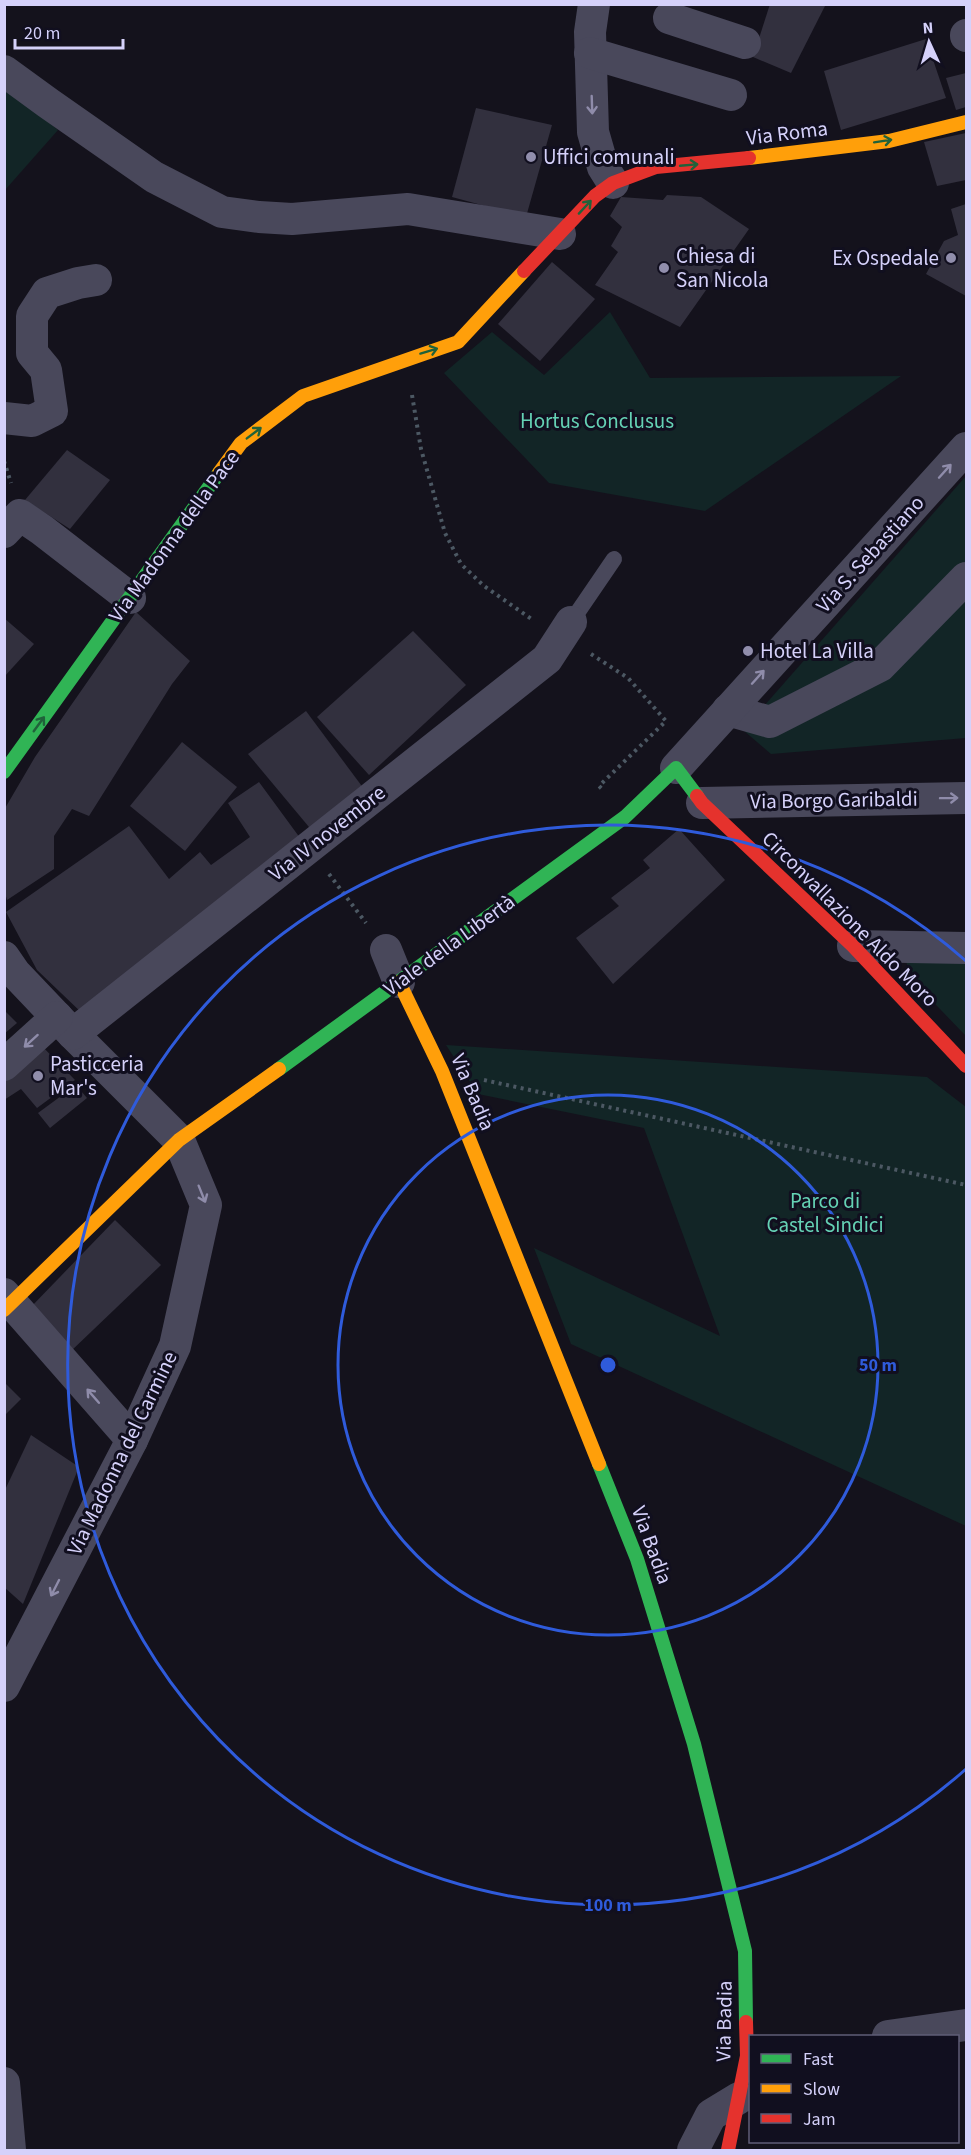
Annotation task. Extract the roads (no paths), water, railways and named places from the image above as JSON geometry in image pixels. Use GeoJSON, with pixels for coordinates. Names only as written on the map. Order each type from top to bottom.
{"type":"FeatureCollection","features":[{"type":"Feature","properties":{"kind":"street"},"geometry":{"type":"LineString","coordinates":[[594,4],[590,32],[593,132],[603,167],[613,183]]}},
{"type":"Feature","properties":{"kind":"street"},"geometry":{"type":"LineString","coordinates":[[669,18],[745,43]]}},
{"type":"Feature","properties":{"kind":"street"},"geometry":{"type":"LineString","coordinates":[[590,53],[731,95]]}},
{"type":"Feature","properties":{"kind":"street"},"geometry":{"type":"LineString","coordinates":[[6,71],[48,104],[154,177],[222,212],[291,219],[408,209],[560,234]]}},
{"type":"Feature","properties":{"kind":"street","name":"Via Roma"},"geometry":{"type":"LineString","coordinates":[[613,183],[656,167],[720,162],[889,141],[966,122]]}},
{"type":"Feature","properties":{"kind":"street","name":"Via Madonna della Pace"},"geometry":{"type":"LineString","coordinates":[[4,772],[241,443],[303,396],[406,358],[458,342],[595,196],[613,183]]}},
{"type":"Feature","properties":{"kind":"street"},"geometry":{"type":"LineString","coordinates":[[4,418],[32,421],[52,411],[46,370],[32,353],[32,316],[47,293],[96,280]]}},
{"type":"Feature","properties":{"kind":"street","name":"Via S. Sebastiano"},"geometry":{"type":"LineString","coordinates":[[676,768],[966,448]]}},
{"type":"Feature","properties":{"kind":"street"},"geometry":{"type":"LineString","coordinates":[[4,532],[20,515],[130,598]]}},
{"type":"Feature","properties":{"kind":"street"},"geometry":{"type":"LineString","coordinates":[[728,710],[770,722],[880,666],[966,578]]}},
{"type":"Feature","properties":{"kind":"street","name":"Via IV novembre"},"geometry":{"type":"LineString","coordinates":[[4,1065],[315,856],[548,659],[565,631]]}},
{"type":"Feature","properties":{"kind":"street"},"geometry":{"type":"LineString","coordinates":[[676,768],[702,803]]}},
{"type":"Feature","properties":{"kind":"street","name":"Viale della Libertà"},"geometry":{"type":"LineString","coordinates":[[7,1302],[179,1140],[625,817],[676,768]]}},
{"type":"Feature","properties":{"kind":"street","name":"Via Borgo Garibaldi"},"geometry":{"type":"LineString","coordinates":[[702,803],[966,798]]}},
{"type":"Feature","properties":{"kind":"street","name":"Circonvallazione Aldo Moro"},"geometry":{"type":"LineString","coordinates":[[702,803],[853,946],[966,1066]]}},
{"type":"Feature","properties":{"kind":"street"},"geometry":{"type":"LineString","coordinates":[[853,946],[966,948]]}},
{"type":"Feature","properties":{"kind":"street"},"geometry":{"type":"LineString","coordinates":[[386,950],[399,982]]}},
{"type":"Feature","properties":{"kind":"street"},"geometry":{"type":"LineString","coordinates":[[4,957],[65,1026],[179,1140]]}},
{"type":"Feature","properties":{"kind":"street","name":"Via Badia"},"geometry":{"type":"LineString","coordinates":[[399,982],[442,1071],[637,1559],[691,1733],[745,1950],[749,2056],[728,2151]]}},
{"type":"Feature","properties":{"kind":"street","name":"Via Madonna del Carmine"},"geometry":{"type":"LineString","coordinates":[[4,1686],[14,1641],[132,1440],[175,1346],[206,1205],[179,1140]]}},
{"type":"Feature","properties":{"kind":"street"},"geometry":{"type":"LineString","coordinates":[[7,1302],[132,1440]]}},
{"type":"Feature","properties":{"kind":"street"},"geometry":{"type":"LineString","coordinates":[[901,2035],[966,2025]]}},
{"type":"Feature","properties":{"kind":"street"},"geometry":{"type":"LineString","coordinates":[[4,2083],[10,2151]]}},
{"type":"Feature","properties":{"kind":"street"},"geometry":{"type":"LineString","coordinates":[[693,2151],[711,2115],[739,2098]]}},
{"type":"Feature","properties":{"kind":"lane"},"geometry":{"type":"LineString","coordinates":[[565,631],[614,559]]}},
{"type":"Feature","properties":{"kind":"place","name":"Uffici comunali"},"geometry":{"type":"Point","coordinates":[531,157]}},
{"type":"Feature","properties":{"kind":"place","name":"Ex Ospedale"},"geometry":{"type":"Point","coordinates":[951,258]}},
{"type":"Feature","properties":{"kind":"place","name":"Chiesa di San Nicola"},"geometry":{"type":"Point","coordinates":[664,268]}},
{"type":"Feature","properties":{"kind":"place","name":"Hotel La Villa"},"geometry":{"type":"Point","coordinates":[748,651]}},
{"type":"Feature","properties":{"kind":"place","name":"Pasticceria Mar's"},"geometry":{"type":"Point","coordinates":[38,1076]}},
{"type":"Feature","properties":{"kind":"park label","name":"Hortus Conclusus"},"geometry":{"type":"Point","coordinates":[597,421]}},
{"type":"Feature","properties":{"kind":"park label","name":"Parco di Castel Sindici"},"geometry":{"type":"Point","coordinates":[825,1213]}}]}
